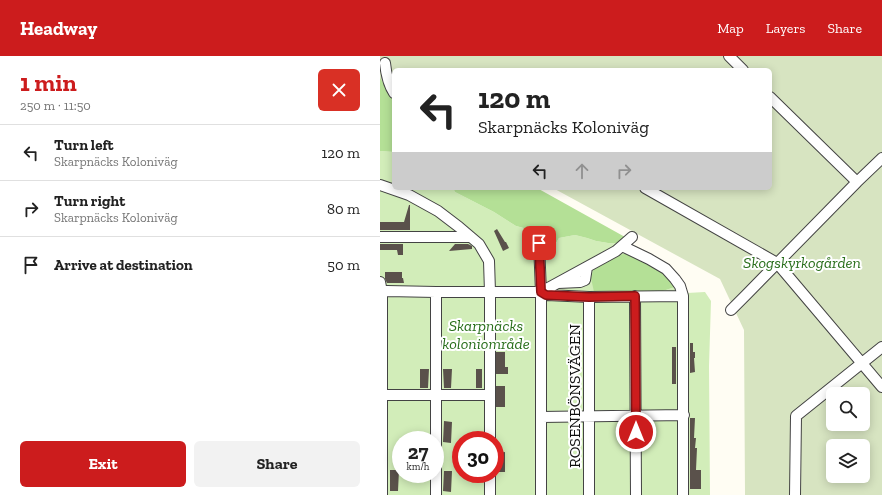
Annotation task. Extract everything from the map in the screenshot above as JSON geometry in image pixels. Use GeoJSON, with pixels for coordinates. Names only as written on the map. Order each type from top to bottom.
{"type":"FeatureCollection","features":[{"type":"Feature","properties":{"kind":"street"},"geometry":{"type":"LineString","coordinates":[[728,56],[741,68]]}},
{"type":"Feature","properties":{"kind":"street"},"geometry":{"type":"LineString","coordinates":[[385,63],[386,76],[392,90]]}},
{"type":"Feature","properties":{"kind":"street"},"geometry":{"type":"LineString","coordinates":[[772,99],[857,182]]}},
{"type":"Feature","properties":{"kind":"street"},"geometry":{"type":"LineString","coordinates":[[730,310],[882,158]]}},
{"type":"Feature","properties":{"kind":"street"},"geometry":{"type":"LineString","coordinates":[[380,185],[392,189]]}},
{"type":"Feature","properties":{"kind":"street"},"geometry":{"type":"LineString","coordinates":[[394,190],[409,195],[438,211],[479,244],[489,261],[490,431]]}},
{"type":"Feature","properties":{"kind":"street"},"geometry":{"type":"LineString","coordinates":[[649,190],[778,263],[882,387]]}},
{"type":"Feature","properties":{"kind":"street"},"geometry":{"type":"LineString","coordinates":[[380,237],[470,237]]}},
{"type":"Feature","properties":{"kind":"street"},"geometry":{"type":"LineString","coordinates":[[541,292],[616,251],[632,237]]}},
{"type":"Feature","properties":{"kind":"street"},"geometry":{"type":"LineString","coordinates":[[539,243],[541,292],[541,495]]}},
{"type":"Feature","properties":{"kind":"street"},"geometry":{"type":"LineString","coordinates":[[622,246],[666,269],[675,278],[680,286],[683,296],[683,495]]}},
{"type":"Feature","properties":{"kind":"street"},"geometry":{"type":"LineString","coordinates":[[382,495],[381,288],[436,292],[541,292],[546,295],[589,297],[683,296]]}},
{"type":"Feature","properties":{"kind":"street"},"geometry":{"type":"LineString","coordinates":[[436,292],[436,495]]}},
{"type":"Feature","properties":{"kind":"street"},"geometry":{"type":"LineString","coordinates":[[635,296],[636,495]]}},
{"type":"Feature","properties":{"kind":"street","name":"ROSENBÖNSVÄGEN"},"geometry":{"type":"LineString","coordinates":[[589,297],[589,495]]}},
{"type":"Feature","properties":{"kind":"street"},"geometry":{"type":"LineString","coordinates":[[795,495],[796,416],[882,347]]}},
{"type":"Feature","properties":{"kind":"street"},"geometry":{"type":"LineString","coordinates":[[381,395],[489,395]]}},
{"type":"Feature","properties":{"kind":"street"},"geometry":{"type":"LineString","coordinates":[[541,417],[684,415]]}},
{"type":"Feature","properties":{"kind":"street"},"geometry":{"type":"LineString","coordinates":[[490,483],[490,495]]}},
{"type":"Feature","properties":{"kind":"green space","name":"Skogskyrkogården"},"geometry":{"type":"Polygon","coordinates":[[[380,56],[882,56],[882,495],[745,495],[744,330],[720,279],[557,190],[772,190],[772,68],[392,68],[392,95],[380,78],[380,56]]]}},
{"type":"Feature","properties":{"kind":"green space"},"geometry":{"type":"Polygon","coordinates":[[[380,72],[392,97],[392,152],[380,151],[380,72]]]}},
{"type":"Feature","properties":{"kind":"green space","name":"Skarpnäcks koloniområde"},"geometry":{"type":"Polygon","coordinates":[[[380,151],[392,152],[392,190],[454,190],[455,192],[494,212],[516,226],[535,231],[543,245],[556,243],[559,238],[575,235],[596,241],[618,243],[624,254],[615,255],[657,293],[675,287],[687,293],[705,292],[711,301],[709,366],[710,495],[380,495],[380,151]]]}},
{"type":"Feature","properties":{"kind":"green space"},"geometry":{"type":"Polygon","coordinates":[[[454,190],[541,190],[625,237],[618,243],[608,243],[575,235],[559,238],[549,249],[543,245],[535,231],[516,226],[494,212],[455,192],[454,190]]]}},
{"type":"Feature","properties":{"kind":"green space"},"geometry":{"type":"Polygon","coordinates":[[[630,254],[664,273],[675,287],[657,293],[594,292],[591,278],[594,268],[615,255],[630,254]]]}},
{"type":"Feature","properties":{"kind":"building"},"geometry":{"type":"Polygon","coordinates":[[[409,205],[410,230],[380,230],[380,222],[404,222],[409,205]]]}},
{"type":"Feature","properties":{"kind":"building"},"geometry":{"type":"Polygon","coordinates":[[[497,229],[509,248],[503,251],[494,231],[497,229]]]}},
{"type":"Feature","properties":{"kind":"building"},"geometry":{"type":"Polygon","coordinates":[[[380,244],[403,244],[403,255],[398,255],[397,250],[380,250],[380,244]]]}},
{"type":"Feature","properties":{"kind":"building"},"geometry":{"type":"Polygon","coordinates":[[[455,244],[468,244],[472,246],[472,249],[449,251],[455,244]]]}},
{"type":"Feature","properties":{"kind":"building"},"geometry":{"type":"Polygon","coordinates":[[[385,272],[402,272],[404,283],[387,283],[385,279],[385,272]]]}},
{"type":"Feature","properties":{"kind":"building"},"geometry":{"type":"Polygon","coordinates":[[[690,343],[693,343],[693,352],[695,352],[695,372],[690,373],[690,343]]]}},
{"type":"Feature","properties":{"kind":"building"},"geometry":{"type":"Polygon","coordinates":[[[672,347],[676,347],[676,384],[672,384],[672,347]]]}},
{"type":"Feature","properties":{"kind":"building"},"geometry":{"type":"Polygon","coordinates":[[[496,352],[505,352],[505,367],[508,367],[508,374],[496,374],[496,352]]]}},
{"type":"Feature","properties":{"kind":"building"},"geometry":{"type":"Polygon","coordinates":[[[420,369],[429,369],[428,388],[420,388],[420,369]]]}},
{"type":"Feature","properties":{"kind":"building"},"geometry":{"type":"Polygon","coordinates":[[[443,369],[452,369],[451,388],[444,388],[443,369]]]}},
{"type":"Feature","properties":{"kind":"building"},"geometry":{"type":"Polygon","coordinates":[[[476,369],[482,369],[482,388],[476,388],[476,369]]]}},
{"type":"Feature","properties":{"kind":"building"},"geometry":{"type":"Polygon","coordinates":[[[496,386],[505,386],[505,407],[496,407],[496,386]]]}},
{"type":"Feature","properties":{"kind":"building"},"geometry":{"type":"Polygon","coordinates":[[[690,418],[695,418],[694,438],[696,438],[695,448],[697,448],[696,470],[701,470],[701,489],[690,489],[690,418]]]}},
{"type":"Feature","properties":{"kind":"building"},"geometry":{"type":"Polygon","coordinates":[[[444,421],[452,422],[451,443],[444,442],[444,421]]]}},
{"type":"Feature","properties":{"kind":"building"},"geometry":{"type":"Polygon","coordinates":[[[505,452],[505,472],[504,472],[505,452]]]}},
{"type":"Feature","properties":{"kind":"building"},"geometry":{"type":"Polygon","coordinates":[[[390,470],[392,470],[392,483],[398,483],[398,491],[390,491],[390,470]]]}},
{"type":"Feature","properties":{"kind":"building"},"geometry":{"type":"Polygon","coordinates":[[[444,471],[452,471],[451,492],[443,491],[444,471]]]}},
{"type":"Feature","properties":{"kind":"route"},"geometry":{"type":"LineString","coordinates":[[539,243],[541,292],[546,295],[589,297],[635,296],[636,432]]}}]}
